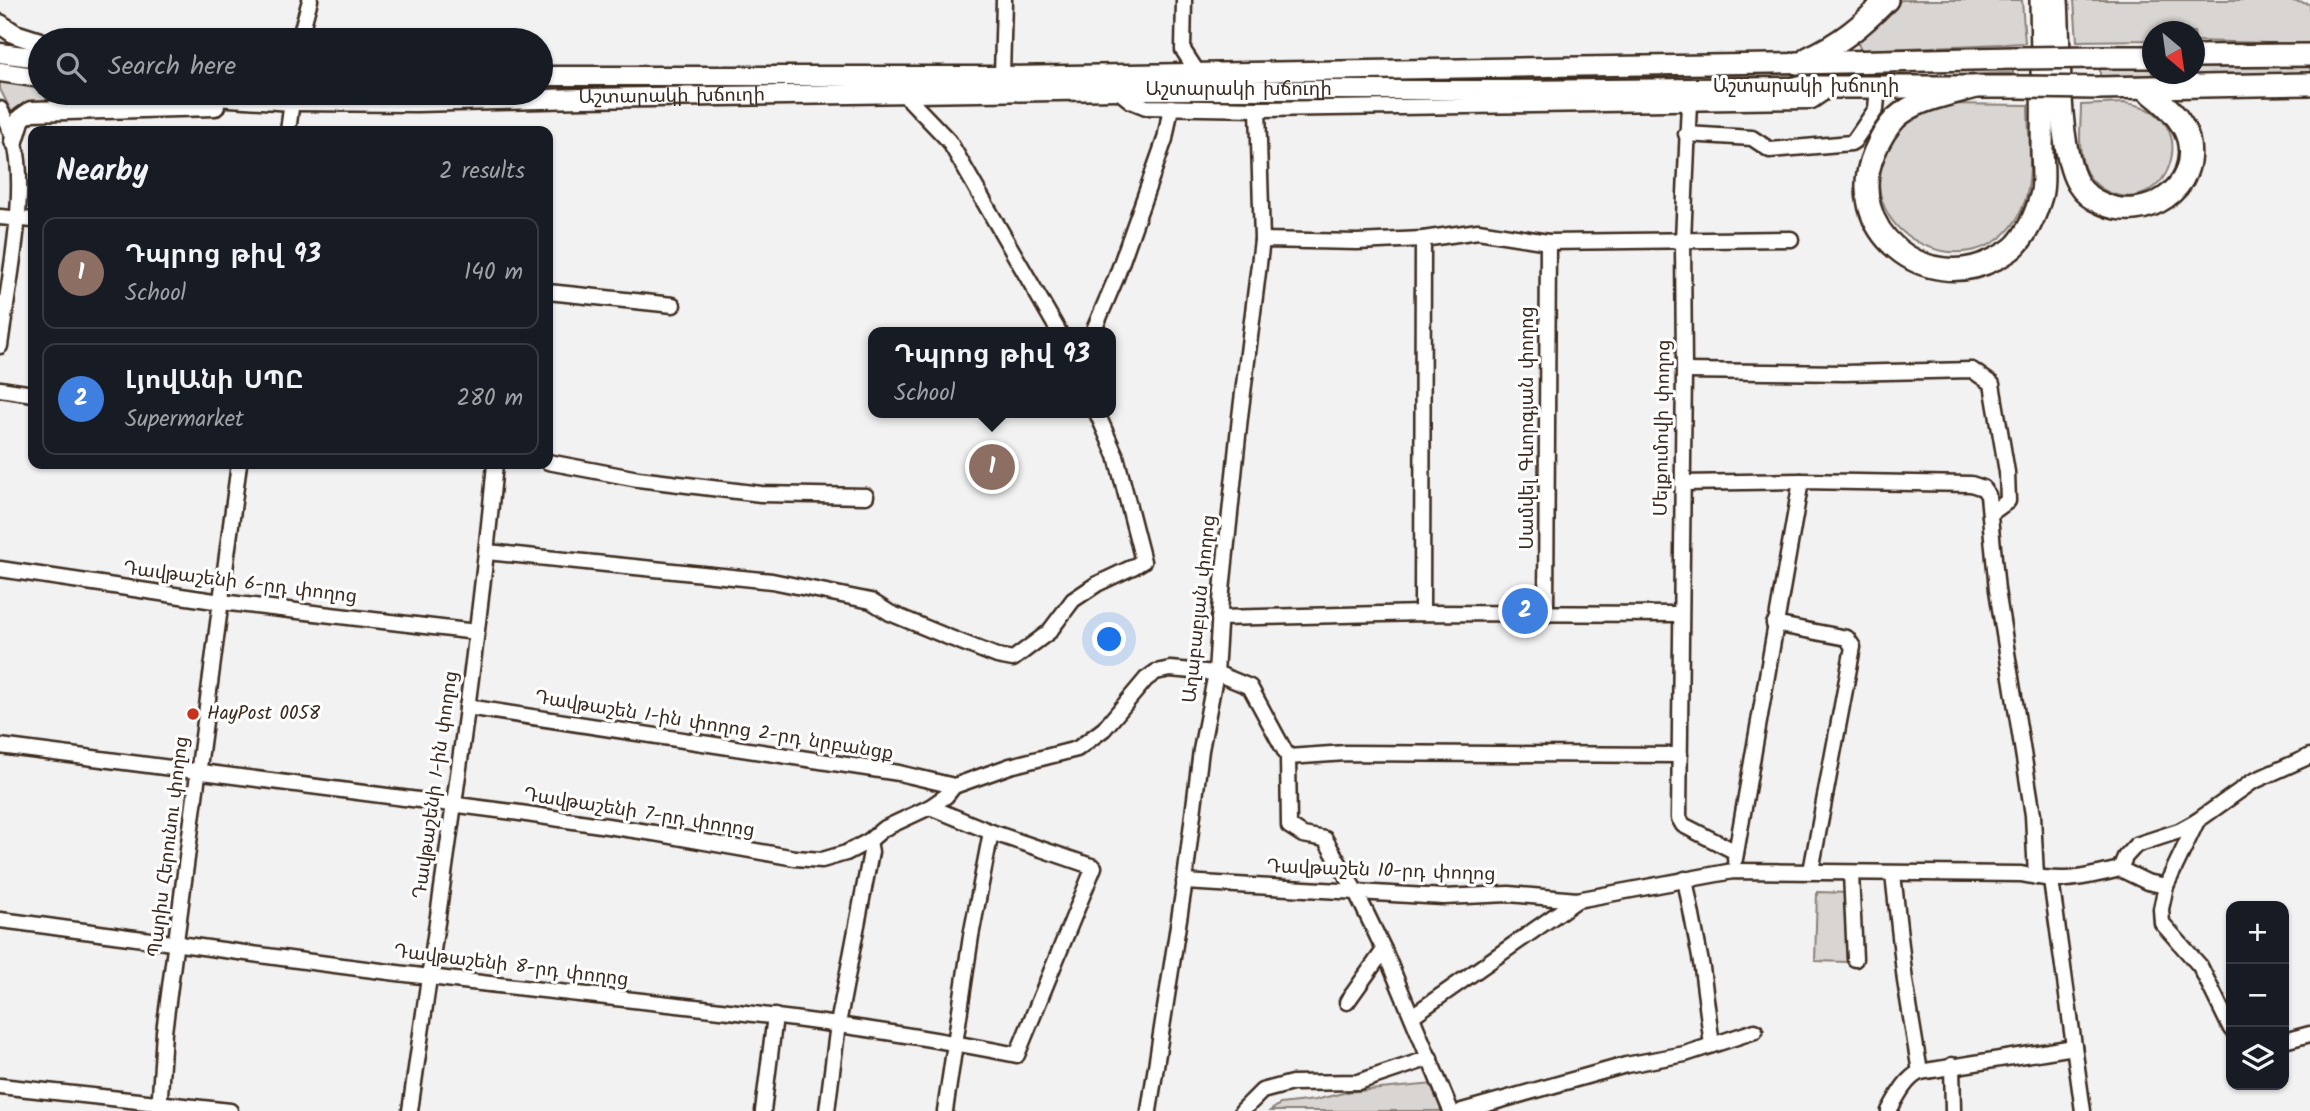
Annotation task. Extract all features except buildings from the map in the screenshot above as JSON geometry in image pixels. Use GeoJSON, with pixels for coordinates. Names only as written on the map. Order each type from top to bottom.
{"type":"FeatureCollection","features":[{"type":"Feature","properties":{"kind":"highway"},"geometry":{"type":"LineString","coordinates":[[1797,63],[1849,36],[1887,0]]}},
{"type":"Feature","properties":{"kind":"highway"},"geometry":{"type":"LineString","coordinates":[[1975,88],[1913,107],[1897,118],[1878,142],[1866,176],[1867,201],[1874,220],[1887,239],[1902,254],[1920,264],[1940,270],[1961,271],[1982,266],[2016,245],[2029,227],[2042,194],[2040,0]]}},
{"type":"Feature","properties":{"kind":"highway"},"geometry":{"type":"LineString","coordinates":[[2057,0],[2064,131],[2072,169],[2086,194],[2111,208],[2137,209],[2160,203],[2171,195],[2185,175],[2189,153],[2188,139],[2181,125],[2164,104],[2144,88]]}},
{"type":"Feature","properties":{"kind":"highway"},"geometry":{"type":"LineString","coordinates":[[2205,56],[2310,55]]}},
{"type":"Feature","properties":{"kind":"highway","name":"Աշտարակի խճուղի"},"geometry":{"type":"LineString","coordinates":[[1797,63],[2142,57]]}},
{"type":"Feature","properties":{"kind":"highway","name":"Աշտարակի խճուղի"},"geometry":{"type":"LineString","coordinates":[[1798,87],[2144,88],[2310,83]]}},
{"type":"Feature","properties":{"kind":"main road"},"geometry":{"type":"LineString","coordinates":[[0,24],[15,34],[28,38]]}},
{"type":"Feature","properties":{"kind":"main road"},"geometry":{"type":"LineString","coordinates":[[0,53],[28,56]]}},
{"type":"Feature","properties":{"kind":"main road","name":"Աշտարակի խճուղի"},"geometry":{"type":"LineString","coordinates":[[553,76],[1002,76],[1797,63]]}},
{"type":"Feature","properties":{"kind":"main road"},"geometry":{"type":"LineString","coordinates":[[1510,68],[1510,90]]}},
{"type":"Feature","properties":{"kind":"main road"},"geometry":{"type":"LineString","coordinates":[[0,72],[28,76]]}},
{"type":"Feature","properties":{"kind":"main road"},"geometry":{"type":"LineString","coordinates":[[583,77],[584,97]]}},
{"type":"Feature","properties":{"kind":"main road","name":"Աշտարակի խճուղի"},"geometry":{"type":"LineString","coordinates":[[553,98],[1117,90],[1798,87]]}},
{"type":"Feature","properties":{"kind":"main road"},"geometry":{"type":"LineString","coordinates":[[7,140],[21,118],[31,111],[237,105]]}},
{"type":"Feature","properties":{"kind":"street"},"geometry":{"type":"LineString","coordinates":[[302,28],[310,0]]}},
{"type":"Feature","properties":{"kind":"street"},"geometry":{"type":"LineString","coordinates":[[1002,76],[1004,0]]}},
{"type":"Feature","properties":{"kind":"street"},"geometry":{"type":"LineString","coordinates":[[1184,0],[1183,50],[1198,73]]}},
{"type":"Feature","properties":{"kind":"street"},"geometry":{"type":"LineString","coordinates":[[1686,134],[1752,138],[1770,150],[1851,142],[1876,109],[1878,86]]}},
{"type":"Feature","properties":{"kind":"street"},"geometry":{"type":"LineString","coordinates":[[1117,90],[1146,107],[1258,108],[1812,101],[1833,87]]}},
{"type":"Feature","properties":{"kind":"street"},"geometry":{"type":"LineString","coordinates":[[904,94],[949,141],[1056,327]]}},
{"type":"Feature","properties":{"kind":"street","name":"Մելքումովի փողոց"},"geometry":{"type":"LineString","coordinates":[[1689,103],[1683,240],[1679,818],[1683,825],[1736,852]]}},
{"type":"Feature","properties":{"kind":"street"},"geometry":{"type":"LineString","coordinates":[[285,105],[288,126]]}},
{"type":"Feature","properties":{"kind":"street"},"geometry":{"type":"LineString","coordinates":[[1095,327],[1116,278],[1165,139],[1171,107]]}},
{"type":"Feature","properties":{"kind":"street"},"geometry":{"type":"LineString","coordinates":[[0,108],[7,140],[18,162],[17,218],[0,346]]}},
{"type":"Feature","properties":{"kind":"street","name":"Աղաբաբյան փողոց"},"geometry":{"type":"LineString","coordinates":[[1149,1111],[1201,750],[1216,673],[1240,417],[1262,240],[1258,108]]}},
{"type":"Feature","properties":{"kind":"street"},"geometry":{"type":"LineString","coordinates":[[0,216],[28,219]]}},
{"type":"Feature","properties":{"kind":"street"},"geometry":{"type":"LineString","coordinates":[[1262,240],[1357,242],[1423,239],[1478,231],[1548,242],[1791,239]]}},
{"type":"Feature","properties":{"kind":"street"},"geometry":{"type":"LineString","coordinates":[[1422,613],[1423,239]]}},
{"type":"Feature","properties":{"kind":"street","name":"Սամվել Գևորգյան փողոց"},"geometry":{"type":"LineString","coordinates":[[1546,615],[1548,242]]}},
{"type":"Feature","properties":{"kind":"street"},"geometry":{"type":"LineString","coordinates":[[553,293],[673,305]]}},
{"type":"Feature","properties":{"kind":"street"},"geometry":{"type":"LineString","coordinates":[[1684,371],[1844,373],[1972,370],[1992,384],[2007,472],[2008,500],[1990,514]]}},
{"type":"Feature","properties":{"kind":"street"},"geometry":{"type":"LineString","coordinates":[[0,390],[28,393]]}},
{"type":"Feature","properties":{"kind":"street"},"geometry":{"type":"LineString","coordinates":[[487,552],[772,581],[871,601],[890,613],[997,656],[1013,659],[1049,632],[1073,600],[1097,584],[1143,561],[1116,456],[1099,418]]}},
{"type":"Feature","properties":{"kind":"street"},"geometry":{"type":"LineString","coordinates":[[553,463],[638,479],[761,494],[866,496]]}},
{"type":"Feature","properties":{"kind":"street","name":"Պարիս Հերունու փողոց"},"geometry":{"type":"LineString","coordinates":[[159,1108],[164,1032],[238,469]]}},
{"type":"Feature","properties":{"kind":"street","name":"Դավթաշենի 1-ին փողոց"},"geometry":{"type":"LineString","coordinates":[[410,1111],[467,707],[495,469]]}},
{"type":"Feature","properties":{"kind":"street"},"geometry":{"type":"LineString","coordinates":[[1733,871],[1801,481]]}},
{"type":"Feature","properties":{"kind":"street"},"geometry":{"type":"LineString","coordinates":[[1682,483],[1801,481],[1971,484],[1983,488],[1988,495],[1997,590],[2034,815],[2036,877]]}},
{"type":"Feature","properties":{"kind":"street","name":"Դավթաշենի 6-րդ փողոց"},"geometry":{"type":"LineString","coordinates":[[0,569],[221,601],[476,632]]}},
{"type":"Feature","properties":{"kind":"street"},"geometry":{"type":"LineString","coordinates":[[1220,618],[1422,613],[1680,614]]}},
{"type":"Feature","properties":{"kind":"street"},"geometry":{"type":"LineString","coordinates":[[1774,624],[1847,638],[1853,647],[1811,871]]}},
{"type":"Feature","properties":{"kind":"street","name":"Դավթաշենի 7-րդ փողոց"},"geometry":{"type":"LineString","coordinates":[[0,746],[520,813],[795,858],[822,860],[846,853],[869,841],[883,829],[930,807],[946,796],[954,786],[1010,766],[1077,749],[1104,729],[1146,679],[1156,672],[1170,670],[1216,673],[1250,687],[1288,757]]}},
{"type":"Feature","properties":{"kind":"street","name":"Դավթաշեն 1-ին փողոց 2-րդ նրբանցք"},"geometry":{"type":"LineString","coordinates":[[467,707],[899,774],[954,786]]}},
{"type":"Feature","properties":{"kind":"street"},"geometry":{"type":"LineString","coordinates":[[1451,1111],[1384,950],[1356,892],[1325,839],[1303,835],[1290,826],[1288,757],[1346,753],[1680,755]]}},
{"type":"Feature","properties":{"kind":"street"},"geometry":{"type":"LineString","coordinates":[[2120,869],[2124,857],[2136,845],[2179,831],[2252,782],[2310,756]]}},
{"type":"Feature","properties":{"kind":"street"},"geometry":{"type":"LineString","coordinates":[[930,807],[991,832],[954,1042],[945,1111]]}},
{"type":"Feature","properties":{"kind":"street"},"geometry":{"type":"LineString","coordinates":[[2197,821],[2166,886],[2161,909],[2162,923],[2200,966],[2230,1027]]}},
{"type":"Feature","properties":{"kind":"street","name":"Դավթաշենի 8-րդ փողոց"},"geometry":{"type":"LineString","coordinates":[[0,920],[429,977],[838,1024],[1017,1055],[1094,867],[991,832]]}},
{"type":"Feature","properties":{"kind":"street"},"geometry":{"type":"LineString","coordinates":[[827,1111],[838,1024],[872,852],[869,841]]}},
{"type":"Feature","properties":{"kind":"street"},"geometry":{"type":"LineString","coordinates":[[1412,1016],[1577,900],[1685,879],[1733,871],[1811,871],[1851,874],[2021,874],[2051,880],[2076,880],[2120,869],[2147,882],[2166,886]]}},
{"type":"Feature","properties":{"kind":"street"},"geometry":{"type":"LineString","coordinates":[[1851,874],[1855,959]]}},
{"type":"Feature","properties":{"kind":"street"},"geometry":{"type":"LineString","coordinates":[[1893,874],[1905,981],[1920,1072]]}},
{"type":"Feature","properties":{"kind":"street"},"geometry":{"type":"LineString","coordinates":[[1685,879],[1702,968],[1712,1045]]}},
{"type":"Feature","properties":{"kind":"street"},"geometry":{"type":"LineString","coordinates":[[2051,880],[2083,1111]]}},
{"type":"Feature","properties":{"kind":"street","name":"Դավթաշեն 10-րդ փողոց"},"geometry":{"type":"LineString","coordinates":[[1184,882],[1444,897],[1509,894],[1577,900]]}},
{"type":"Feature","properties":{"kind":"street"},"geometry":{"type":"LineString","coordinates":[[1347,1002],[1384,950]]}},
{"type":"Feature","properties":{"kind":"street"},"geometry":{"type":"LineString","coordinates":[[763,1111],[775,1016]]}},
{"type":"Feature","properties":{"kind":"street"},"geometry":{"type":"LineString","coordinates":[[1462,1111],[1626,1065],[1685,1054],[1755,1031]]}},
{"type":"Feature","properties":{"kind":"street"},"geometry":{"type":"LineString","coordinates":[[2289,1040],[2310,1034]]}},
{"type":"Feature","properties":{"kind":"street"},"geometry":{"type":"LineString","coordinates":[[1889,1111],[1906,1084],[1920,1072],[2074,1047]]}},
{"type":"Feature","properties":{"kind":"street"},"geometry":{"type":"LineString","coordinates":[[1242,1111],[1262,1091],[1292,1083],[1358,1082],[1430,1058]]}},
{"type":"Feature","properties":{"kind":"street"},"geometry":{"type":"LineString","coordinates":[[1952,1065],[1953,1111]]}},
{"type":"Feature","properties":{"kind":"street"},"geometry":{"type":"LineString","coordinates":[[0,1086],[159,1108],[230,1111]]}},
{"type":"Feature","properties":{"kind":"shaded area"},"geometry":{"type":"Polygon","coordinates":[[[1901,0],[2022,0],[2025,43],[1861,50],[1857,42],[1901,0]]]}},
{"type":"Feature","properties":{"kind":"shaded area"},"geometry":{"type":"Polygon","coordinates":[[[2074,0],[2286,0],[2310,4],[2310,44],[2205,41],[2205,21],[2142,21],[2142,40],[2077,41],[2074,0]]]}},
{"type":"Feature","properties":{"kind":"shaded area"},"geometry":{"type":"Polygon","coordinates":[[[2013,66],[2013,73],[1864,78],[1864,72],[2013,66]]]}},
{"type":"Feature","properties":{"kind":"shaded area"},"geometry":{"type":"Polygon","coordinates":[[[2310,67],[2310,74],[2205,75],[2205,68],[2310,67]]]}},
{"type":"Feature","properties":{"kind":"shaded area"},"geometry":{"type":"Polygon","coordinates":[[[2142,68],[2142,76],[2100,76],[2100,69],[2142,68]]]}},
{"type":"Feature","properties":{"kind":"shaded area"},"geometry":{"type":"Polygon","coordinates":[[[1852,72],[1852,79],[1529,81],[1531,79],[1852,72]]]}},
{"type":"Feature","properties":{"kind":"shaded area"},"geometry":{"type":"Polygon","coordinates":[[[0,78],[28,81],[28,105],[173,105],[16,121],[0,89],[0,78]]]}},
{"type":"Feature","properties":{"kind":"shaded area"},"geometry":{"type":"Polygon","coordinates":[[[2124,103],[2149,110],[2165,124],[2172,142],[2171,161],[2163,178],[2149,191],[2130,197],[2108,192],[2095,183],[2085,170],[2080,146],[2081,105],[2124,103]]]}},
{"type":"Feature","properties":{"kind":"shaded area"},"geometry":{"type":"Polygon","coordinates":[[[1946,104],[2028,105],[2030,166],[2025,201],[2007,231],[1983,248],[1954,252],[1926,246],[1902,231],[1885,208],[1879,179],[1889,146],[1898,130],[1911,117],[1946,104]]]}},
{"type":"Feature","properties":{"kind":"shaded area"},"geometry":{"type":"Polygon","coordinates":[[[1817,892],[1849,893],[1847,962],[1815,961],[1817,892]]]}},
{"type":"Feature","properties":{"kind":"shaded area"},"geometry":{"type":"Polygon","coordinates":[[[1434,1084],[1445,1111],[1270,1111],[1280,1104],[1315,1100],[1347,1092],[1434,1084]]]}},
{"type":"Feature","properties":{"kind":"place","name":"Դպրոց թիվ 93"},"geometry":{"type":"Point","coordinates":[992,467]}},
{"type":"Feature","properties":{"kind":"place","name":"ԼյովԱնի ՍՊԸ"},"geometry":{"type":"Point","coordinates":[1525,611]}},
{"type":"Feature","properties":{"kind":"place","name":"HayPost 0058"},"geometry":{"type":"Point","coordinates":[193,714]}}]}
